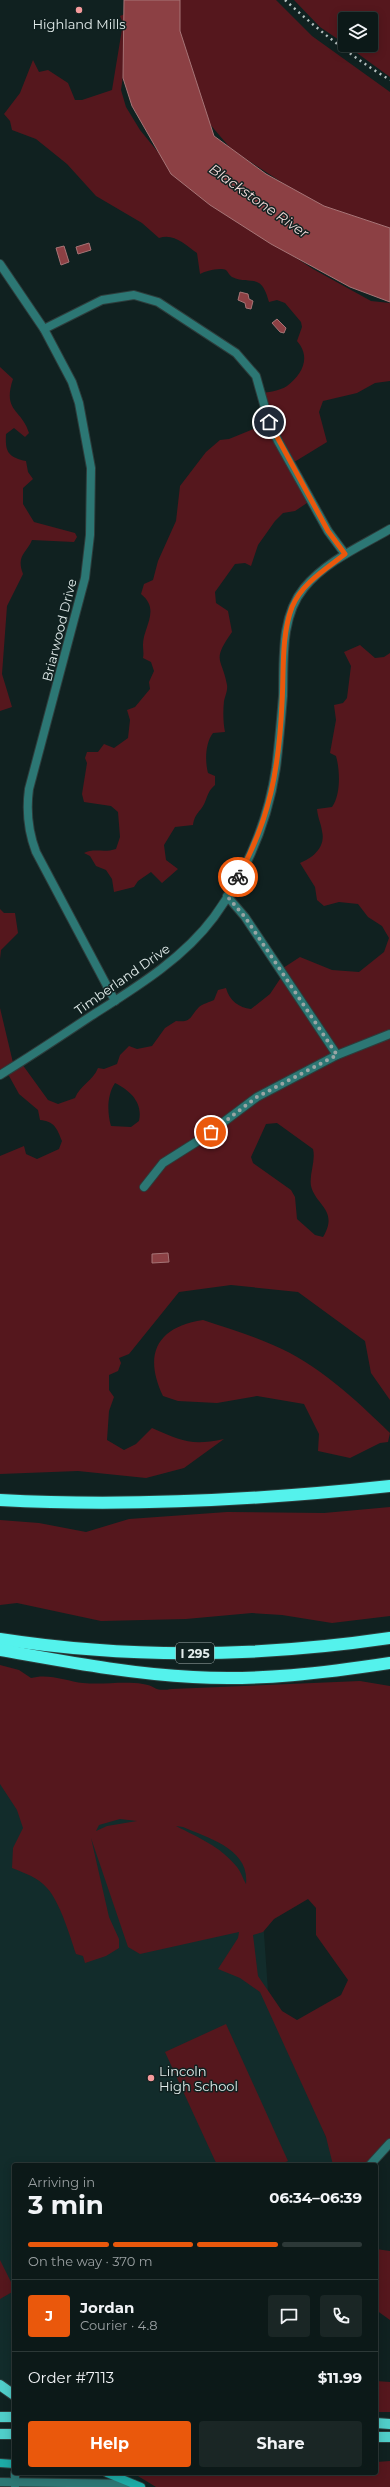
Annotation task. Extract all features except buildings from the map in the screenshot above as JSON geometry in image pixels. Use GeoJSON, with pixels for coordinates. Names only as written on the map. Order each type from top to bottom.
{"type":"FeatureCollection","features":[{"type":"Feature","properties":{"kind":"highway"},"geometry":{"type":"LineString","coordinates":[[0,1500],[101,1503],[199,1501],[298,1495],[390,1486]]}},
{"type":"Feature","properties":{"kind":"highway","name":"I 295"},"geometry":{"type":"LineString","coordinates":[[0,1639],[103,1650],[209,1653],[302,1648],[390,1638]]}},
{"type":"Feature","properties":{"kind":"highway"},"geometry":{"type":"LineString","coordinates":[[0,1650],[148,1673],[203,1678],[305,1674],[390,1663]]}},
{"type":"Feature","properties":{"kind":"main road"},"geometry":{"type":"LineString","coordinates":[[0,2385],[12,2394]]}},
{"type":"Feature","properties":{"kind":"main road"},"geometry":{"type":"LineString","coordinates":[[0,2417],[12,2417]]}},
{"type":"Feature","properties":{"kind":"main road"},"geometry":{"type":"LineString","coordinates":[[378,2424],[390,2424]]}},
{"type":"Feature","properties":{"kind":"main road"},"geometry":{"type":"LineString","coordinates":[[0,2434],[12,2434]]}},
{"type":"Feature","properties":{"kind":"main road"},"geometry":{"type":"LineString","coordinates":[[378,2437],[390,2437]]}},
{"type":"Feature","properties":{"kind":"main road"},"geometry":{"type":"LineString","coordinates":[[0,2463],[12,2464]]}},
{"type":"Feature","properties":{"kind":"main road"},"geometry":{"type":"LineString","coordinates":[[112,2475],[138,2486]]}},
{"type":"Feature","properties":{"kind":"street","name":"Briarwood Drive"},"geometry":{"type":"LineString","coordinates":[[0,264],[44,328],[63,362],[79,403],[91,468],[91,509],[82,592],[29,789],[27,814],[31,839],[36,852],[115,1001]]}},
{"type":"Feature","properties":{"kind":"street"},"geometry":{"type":"LineString","coordinates":[[44,328],[102,300],[134,295],[158,302],[236,353],[256,376],[269,422],[278,441],[328,531],[345,554]]}},
{"type":"Feature","properties":{"kind":"street","name":"Timberland Drive"},"geometry":{"type":"LineString","coordinates":[[0,1075],[115,1001],[160,969],[187,946],[214,916],[227,896],[258,837],[272,793],[282,715],[286,630],[292,606],[304,588],[345,554],[390,529]]}},
{"type":"Feature","properties":{"kind":"street"},"geometry":{"type":"LineString","coordinates":[[227,896],[245,917],[337,1055]]}},
{"type":"Feature","properties":{"kind":"street"},"geometry":{"type":"LineString","coordinates":[[144,1187],[163,1163],[201,1139],[249,1102],[337,1055],[390,1034]]}},
{"type":"Feature","properties":{"kind":"street"},"geometry":{"type":"LineString","coordinates":[[372,2163],[390,2143]]}},
{"type":"Feature","properties":{"kind":"street"},"geometry":{"type":"LineString","coordinates":[[0,2482],[15,2485],[138,2486]]}},
{"type":"Feature","properties":{"kind":"shaded area"},"geometry":{"type":"Polygon","coordinates":[[[175,0],[276,0],[312,36],[390,92],[390,236],[315,204],[232,150],[208,122],[182,60],[175,0]]]}},
{"type":"Feature","properties":{"kind":"shaded area"},"geometry":{"type":"Polygon","coordinates":[[[294,0],[390,0],[390,77],[356,52],[378,52],[378,12],[338,12],[338,39],[320,27],[294,0]]]}},
{"type":"Feature","properties":{"kind":"shaded area"},"geometry":{"type":"Polygon","coordinates":[[[125,14],[129,34],[121,90],[126,107],[140,130],[184,184],[313,269],[371,301],[390,303],[390,381],[375,383],[357,393],[323,401],[319,412],[327,442],[291,464],[310,501],[295,511],[283,513],[275,521],[258,545],[251,566],[245,563],[235,564],[215,592],[216,603],[228,611],[232,632],[220,655],[227,687],[223,709],[225,732],[213,733],[208,742],[206,753],[208,773],[215,776],[215,785],[210,791],[193,825],[175,827],[164,845],[166,860],[178,869],[162,883],[151,872],[138,881],[134,887],[114,892],[112,879],[106,870],[96,866],[90,856],[84,853],[116,849],[120,837],[118,812],[111,806],[84,802],[82,794],[87,763],[85,758],[87,752],[98,752],[104,744],[114,748],[128,738],[130,720],[127,710],[135,707],[150,689],[149,682],[154,671],[151,662],[143,658],[144,638],[150,619],[150,606],[141,594],[144,584],[153,580],[158,561],[176,521],[180,486],[206,452],[220,440],[229,439],[266,424],[259,394],[287,386],[301,371],[304,359],[304,353],[297,341],[302,327],[301,322],[285,303],[277,300],[269,302],[263,286],[259,283],[232,277],[226,270],[216,269],[200,274],[197,253],[174,238],[159,238],[142,223],[96,196],[67,164],[36,139],[12,130],[10,121],[4,114],[20,93],[33,60],[39,72],[48,70],[68,83],[75,100],[82,100],[112,90],[123,23],[120,16],[125,14]]]}},
{"type":"Feature","properties":{"kind":"shaded area"},"geometry":{"type":"Polygon","coordinates":[[[0,367],[13,379],[10,390],[11,404],[26,425],[29,433],[25,437],[14,428],[6,434],[6,445],[9,453],[15,458],[26,461],[28,472],[33,479],[23,488],[23,504],[34,522],[75,533],[77,537],[74,542],[32,540],[21,559],[23,574],[7,606],[2,674],[12,707],[0,711],[0,367]]]}},
{"type":"Feature","properties":{"kind":"shaded area"},"geometry":{"type":"Polygon","coordinates":[[[360,645],[375,658],[384,657],[390,653],[390,1400],[371,1373],[365,1341],[298,1292],[231,1285],[179,1292],[129,1354],[119,1358],[121,1363],[118,1371],[109,1375],[109,1390],[114,1397],[109,1411],[107,1440],[124,1450],[136,1444],[152,1428],[187,1441],[203,1442],[224,1439],[184,1468],[146,1478],[78,1471],[0,1474],[0,1156],[24,1146],[26,1154],[37,1159],[59,1149],[62,1141],[54,1126],[49,1122],[40,1120],[38,1110],[19,1094],[8,1074],[22,1064],[48,1100],[58,1104],[75,1098],[98,1068],[104,1069],[117,1064],[120,1055],[129,1046],[137,1049],[152,1046],[165,1028],[176,1021],[188,1020],[200,1006],[214,1000],[218,990],[226,988],[229,996],[235,1003],[242,1007],[251,1009],[270,994],[282,976],[280,970],[300,957],[332,970],[359,972],[384,952],[389,938],[382,926],[368,917],[358,904],[339,902],[324,906],[317,900],[315,887],[300,863],[314,855],[322,842],[323,837],[317,809],[332,807],[337,796],[339,775],[337,762],[336,756],[330,753],[336,720],[334,705],[343,703],[347,698],[351,666],[344,652],[360,645]],[[115,1083],[110,1093],[108,1104],[111,1126],[131,1127],[139,1121],[140,1115],[137,1103],[131,1094],[115,1083]],[[277,1123],[266,1124],[251,1157],[253,1163],[291,1190],[295,1197],[297,1219],[315,1235],[323,1237],[329,1220],[328,1214],[317,1199],[311,1186],[314,1158],[313,1149],[277,1123]]]}},
{"type":"Feature","properties":{"kind":"shaded area"},"geometry":{"type":"Polygon","coordinates":[[[0,909],[4,913],[15,913],[18,933],[1,950],[0,959],[0,909]]]}},
{"type":"Feature","properties":{"kind":"shaded area"},"geometry":{"type":"Polygon","coordinates":[[[0,1008],[14,1067],[0,1073],[0,1008]]]}},
{"type":"Feature","properties":{"kind":"shaded area"},"geometry":{"type":"Polygon","coordinates":[[[203,1320],[264,1341],[290,1353],[321,1372],[349,1395],[390,1433],[388,1442],[380,1443],[350,1458],[318,1451],[319,1434],[304,1404],[257,1396],[217,1403],[178,1401],[163,1396],[157,1381],[154,1367],[158,1345],[165,1336],[175,1329],[203,1320]]]}},
{"type":"Feature","properties":{"kind":"shaded area"},"geometry":{"type":"Polygon","coordinates":[[[390,1507],[390,1616],[332,1623],[282,1615],[252,1613],[186,1619],[101,1621],[17,1603],[0,1605],[0,1520],[39,1523],[86,1532],[129,1519],[227,1512],[324,1513],[390,1507]]]}},
{"type":"Feature","properties":{"kind":"shaded area"},"geometry":{"type":"Polygon","coordinates":[[[0,1665],[19,1670],[31,1678],[44,1676],[83,1683],[136,1683],[161,1690],[360,1681],[390,1686],[390,2144],[372,2163],[332,2163],[326,2137],[260,1992],[240,1978],[218,1969],[238,1938],[239,1932],[140,1954],[128,1947],[91,1838],[109,1917],[119,1939],[119,1948],[106,1956],[85,1963],[83,1956],[76,1954],[64,1920],[52,1894],[39,1881],[12,1868],[13,1848],[23,1828],[17,1810],[0,1784],[0,1665]],[[120,1819],[99,1825],[96,1831],[107,1826],[137,1821],[120,1819]],[[176,1826],[209,1843],[224,1853],[240,1871],[246,1884],[245,1872],[241,1862],[234,1853],[215,1841],[183,1827],[176,1826]],[[308,1899],[274,1919],[263,1932],[253,1935],[258,1976],[282,2011],[297,2020],[341,1995],[348,1980],[316,1935],[316,1908],[308,1899]]]}},
{"type":"Feature","properties":{"kind":"shaded area","name":"Lincoln High School"},"geometry":{"type":"Polygon","coordinates":[[[0,1755],[120,1812],[203,1823],[246,1862],[262,1905],[268,1991],[336,2163],[12,2163],[12,2389],[0,2381],[0,1755]]]}},
{"type":"Feature","properties":{"kind":"shaded area"},"geometry":{"type":"Polygon","coordinates":[[[226,2024],[288,2161],[284,2163],[216,2163],[165,2052],[226,2024]]]}},
{"type":"Feature","properties":{"kind":"shaded area"},"geometry":{"type":"Polygon","coordinates":[[[378,2249],[390,2251],[390,2320],[378,2311],[378,2249]]]}},
{"type":"Feature","properties":{"kind":"shaded area"},"geometry":{"type":"Polygon","coordinates":[[[0,2260],[12,2284],[12,2292],[0,2299],[0,2260]]]}},
{"type":"Feature","properties":{"kind":"shaded area"},"geometry":{"type":"Polygon","coordinates":[[[378,2381],[390,2382],[390,2412],[378,2412],[378,2381]]]}},
{"type":"Feature","properties":{"kind":"shaded area"},"geometry":{"type":"Polygon","coordinates":[[[390,2461],[390,2487],[156,2487],[136,2475],[378,2475],[378,2462],[390,2461]]]}},
{"type":"Feature","properties":{"kind":"water","name":"Blackstone River"},"geometry":{"type":"Polygon","coordinates":[[[124,0],[180,0],[180,31],[214,136],[266,174],[324,206],[390,228],[390,302],[350,287],[271,244],[210,205],[171,174],[132,106],[123,78],[124,0]]]}},
{"type":"Feature","properties":{"kind":"water"},"geometry":{"type":"Polygon","coordinates":[[[89,243],[91,250],[78,254],[76,247],[89,243]]]}},
{"type":"Feature","properties":{"kind":"water"},"geometry":{"type":"Polygon","coordinates":[[[64,246],[69,262],[61,265],[56,248],[64,246]]]}},
{"type":"Feature","properties":{"kind":"water"},"geometry":{"type":"Polygon","coordinates":[[[240,292],[248,294],[249,299],[253,301],[251,309],[246,308],[245,303],[238,300],[240,292]]]}},
{"type":"Feature","properties":{"kind":"water"},"geometry":{"type":"Polygon","coordinates":[[[277,319],[286,328],[284,333],[280,332],[272,323],[277,319]]]}},
{"type":"Feature","properties":{"kind":"water"},"geometry":{"type":"Polygon","coordinates":[[[168,1253],[169,1262],[152,1263],[152,1254],[168,1253]]]}},
{"type":"Feature","properties":{"kind":"railway"},"geometry":{"type":"LineString","coordinates":[[285,0],[336,43],[390,80]]}},
{"type":"Feature","properties":{"kind":"way so far"},"geometry":{"type":"LineString","coordinates":[[211,1132],[249,1102],[265,1092],[337,1055],[245,917],[227,896],[238,877]]}},
{"type":"Feature","properties":{"kind":"place","name":"Highland Mills"},"geometry":{"type":"Point","coordinates":[79,10]}},
{"type":"Feature","properties":{"kind":"place","name":"Lincoln High School"},"geometry":{"type":"Point","coordinates":[151,2078]}},
{"type":"Feature","properties":{"kind":"route"},"geometry":{"type":"LineString","coordinates":[[238,877],[258,837],[266,817],[272,793],[282,715],[286,630],[292,606],[304,588],[316,576],[345,554],[328,531],[302,480],[278,441],[269,422]]}}]}
